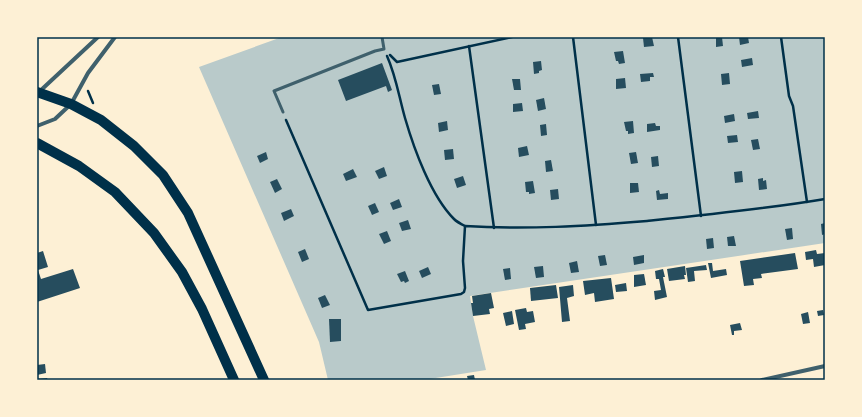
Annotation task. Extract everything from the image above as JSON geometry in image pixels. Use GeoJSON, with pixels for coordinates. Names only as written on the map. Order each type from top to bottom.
{"type":"FeatureCollection","features":[{"type":"Feature","properties":{"kind":"main road"},"geometry":{"type":"LineString","coordinates":[[38,92],[71,104],[101,120],[134,146],[163,175],[188,213],[264,380]]}},
{"type":"Feature","properties":{"kind":"main road"},"geometry":{"type":"LineString","coordinates":[[37,143],[79,166],[115,192],[154,233],[182,272],[202,309],[234,380]]}},
{"type":"Feature","properties":{"kind":"street"},"geometry":{"type":"LineString","coordinates":[[38,92],[98,37]]}},
{"type":"Feature","properties":{"kind":"street"},"geometry":{"type":"LineString","coordinates":[[37,126],[55,119],[71,104],[88,73],[115,37]]}},
{"type":"Feature","properties":{"kind":"street"},"geometry":{"type":"LineString","coordinates":[[762,380],[825,366]]}},
{"type":"Feature","properties":{"kind":"lane"},"geometry":{"type":"LineString","coordinates":[[283,112],[274,91],[375,50],[384,49],[382,37]]}},
{"type":"Feature","properties":{"kind":"path"},"geometry":{"type":"LineString","coordinates":[[384,49],[397,62],[512,37]]}},
{"type":"Feature","properties":{"kind":"path"},"geometry":{"type":"LineString","coordinates":[[574,37],[596,225]]}},
{"type":"Feature","properties":{"kind":"path"},"geometry":{"type":"LineString","coordinates":[[678,37],[701,216]]}},
{"type":"Feature","properties":{"kind":"path"},"geometry":{"type":"LineString","coordinates":[[781,37],[789,96],[792,106],[807,202]]}},
{"type":"Feature","properties":{"kind":"path"},"geometry":{"type":"LineString","coordinates":[[469,46],[494,228]]}},
{"type":"Feature","properties":{"kind":"path"},"geometry":{"type":"LineString","coordinates":[[384,49],[393,70],[405,118],[428,177],[439,199],[455,220],[465,226],[494,228],[596,225],[701,216],[825,199]]}},
{"type":"Feature","properties":{"kind":"path"},"geometry":{"type":"LineString","coordinates":[[283,112],[368,310],[461,294],[464,292],[463,260],[465,226]]}},
{"type":"Feature","properties":{"kind":"shaded area"},"geometry":{"type":"Polygon","coordinates":[[[282,37],[825,37],[825,243],[470,296],[473,316],[486,370],[423,380],[328,380],[319,342],[199,67],[282,37]]]}},
{"type":"Feature","properties":{"kind":"building"},"geometry":{"type":"Polygon","coordinates":[[[652,37],[654,46],[644,47],[643,38],[652,37]]]}},
{"type":"Feature","properties":{"kind":"building"},"geometry":{"type":"Polygon","coordinates":[[[716,37],[722,37],[723,46],[716,47],[716,37]]]}},
{"type":"Feature","properties":{"kind":"building"},"geometry":{"type":"Polygon","coordinates":[[[739,37],[748,37],[749,43],[740,45],[739,37]]]}},
{"type":"Feature","properties":{"kind":"building"},"geometry":{"type":"Polygon","coordinates":[[[623,51],[625,63],[619,64],[618,61],[616,61],[614,52],[623,51]]]}},
{"type":"Feature","properties":{"kind":"building"},"geometry":{"type":"Polygon","coordinates":[[[752,58],[753,65],[742,67],[741,60],[752,58]]]}},
{"type":"Feature","properties":{"kind":"building"},"geometry":{"type":"Polygon","coordinates":[[[541,61],[542,70],[539,71],[539,73],[534,74],[533,62],[541,61]]]}},
{"type":"Feature","properties":{"kind":"building"},"geometry":{"type":"Polygon","coordinates":[[[382,63],[392,90],[388,92],[386,86],[346,101],[338,80],[382,63]]]}},
{"type":"Feature","properties":{"kind":"building"},"geometry":{"type":"Polygon","coordinates":[[[653,73],[654,77],[650,77],[650,81],[641,82],[640,74],[653,73]]]}},
{"type":"Feature","properties":{"kind":"building"},"geometry":{"type":"Polygon","coordinates":[[[729,73],[730,84],[722,85],[721,74],[729,73]]]}},
{"type":"Feature","properties":{"kind":"building"},"geometry":{"type":"Polygon","coordinates":[[[625,78],[626,88],[616,89],[616,79],[625,78]]]}},
{"type":"Feature","properties":{"kind":"building"},"geometry":{"type":"Polygon","coordinates":[[[512,79],[520,79],[521,90],[514,90],[512,79]]]}},
{"type":"Feature","properties":{"kind":"building"},"geometry":{"type":"Polygon","coordinates":[[[439,84],[441,94],[434,95],[432,85],[439,84]]]}},
{"type":"Feature","properties":{"kind":"building"},"geometry":{"type":"Polygon","coordinates":[[[544,98],[546,109],[538,111],[536,100],[544,98]]]}},
{"type":"Feature","properties":{"kind":"building"},"geometry":{"type":"Polygon","coordinates":[[[522,103],[523,111],[513,112],[513,104],[522,103]]]}},
{"type":"Feature","properties":{"kind":"building"},"geometry":{"type":"Polygon","coordinates":[[[758,111],[759,118],[748,119],[747,113],[758,111]]]}},
{"type":"Feature","properties":{"kind":"building"},"geometry":{"type":"Polygon","coordinates":[[[734,114],[735,121],[725,123],[724,116],[734,114]]]}},
{"type":"Feature","properties":{"kind":"building"},"geometry":{"type":"Polygon","coordinates":[[[447,121],[448,130],[439,132],[438,123],[447,121]]]}},
{"type":"Feature","properties":{"kind":"building"},"geometry":{"type":"Polygon","coordinates":[[[633,121],[634,133],[628,134],[624,122],[633,121]]]}},
{"type":"Feature","properties":{"kind":"building"},"geometry":{"type":"Polygon","coordinates":[[[655,123],[656,126],[660,126],[660,130],[647,132],[647,124],[655,123]]]}},
{"type":"Feature","properties":{"kind":"building"},"geometry":{"type":"Polygon","coordinates":[[[546,124],[547,135],[541,136],[540,125],[546,124]]]}},
{"type":"Feature","properties":{"kind":"building"},"geometry":{"type":"Polygon","coordinates":[[[737,135],[738,142],[728,143],[727,136],[737,135]]]}},
{"type":"Feature","properties":{"kind":"building"},"geometry":{"type":"Polygon","coordinates":[[[758,139],[760,149],[753,150],[751,140],[758,139]]]}},
{"type":"Feature","properties":{"kind":"building"},"geometry":{"type":"Polygon","coordinates":[[[527,146],[529,155],[519,157],[518,148],[527,146]]]}},
{"type":"Feature","properties":{"kind":"building"},"geometry":{"type":"Polygon","coordinates":[[[453,149],[454,159],[445,160],[444,150],[453,149]]]}},
{"type":"Feature","properties":{"kind":"building"},"geometry":{"type":"Polygon","coordinates":[[[266,152],[268,159],[260,163],[257,156],[266,152]]]}},
{"type":"Feature","properties":{"kind":"building"},"geometry":{"type":"Polygon","coordinates":[[[636,152],[638,163],[631,164],[629,153],[636,152]]]}},
{"type":"Feature","properties":{"kind":"building"},"geometry":{"type":"Polygon","coordinates":[[[658,156],[659,166],[652,167],[651,157],[658,156]]]}},
{"type":"Feature","properties":{"kind":"building"},"geometry":{"type":"Polygon","coordinates":[[[551,160],[553,171],[546,172],[545,161],[551,160]]]}},
{"type":"Feature","properties":{"kind":"building"},"geometry":{"type":"Polygon","coordinates":[[[384,167],[387,176],[379,179],[375,171],[384,167]]]}},
{"type":"Feature","properties":{"kind":"building"},"geometry":{"type":"Polygon","coordinates":[[[353,169],[357,177],[346,181],[343,174],[353,169]]]}},
{"type":"Feature","properties":{"kind":"building"},"geometry":{"type":"Polygon","coordinates":[[[742,171],[743,182],[735,183],[734,172],[742,171]]]}},
{"type":"Feature","properties":{"kind":"building"},"geometry":{"type":"Polygon","coordinates":[[[463,176],[466,185],[457,188],[454,179],[463,176]]]}},
{"type":"Feature","properties":{"kind":"building"},"geometry":{"type":"Polygon","coordinates":[[[763,178],[763,181],[766,180],[767,189],[759,190],[758,179],[763,178]]]}},
{"type":"Feature","properties":{"kind":"building"},"geometry":{"type":"Polygon","coordinates":[[[277,179],[282,189],[275,193],[270,182],[277,179]]]}},
{"type":"Feature","properties":{"kind":"building"},"geometry":{"type":"Polygon","coordinates":[[[533,181],[535,193],[529,194],[529,192],[526,192],[525,182],[533,181]]]}},
{"type":"Feature","properties":{"kind":"building"},"geometry":{"type":"Polygon","coordinates":[[[630,183],[638,183],[639,192],[630,193],[630,183]]]}},
{"type":"Feature","properties":{"kind":"building"},"geometry":{"type":"Polygon","coordinates":[[[558,189],[559,199],[551,200],[550,190],[558,189]]]}},
{"type":"Feature","properties":{"kind":"building"},"geometry":{"type":"Polygon","coordinates":[[[659,190],[660,194],[668,193],[668,199],[657,200],[656,191],[659,190]]]}},
{"type":"Feature","properties":{"kind":"building"},"geometry":{"type":"Polygon","coordinates":[[[399,199],[402,207],[393,210],[390,203],[399,199]]]}},
{"type":"Feature","properties":{"kind":"building"},"geometry":{"type":"Polygon","coordinates":[[[375,203],[379,212],[372,215],[368,206],[375,203]]]}},
{"type":"Feature","properties":{"kind":"building"},"geometry":{"type":"Polygon","coordinates":[[[291,209],[294,216],[284,221],[281,213],[291,209]]]}},
{"type":"Feature","properties":{"kind":"building"},"geometry":{"type":"Polygon","coordinates":[[[408,220],[411,229],[402,231],[399,223],[408,220]]]}},
{"type":"Feature","properties":{"kind":"building"},"geometry":{"type":"Polygon","coordinates":[[[825,223],[825,234],[822,235],[821,224],[825,223]]]}},
{"type":"Feature","properties":{"kind":"building"},"geometry":{"type":"Polygon","coordinates":[[[792,228],[793,239],[787,240],[785,229],[792,228]]]}},
{"type":"Feature","properties":{"kind":"building"},"geometry":{"type":"Polygon","coordinates":[[[387,231],[391,241],[384,244],[379,234],[387,231]]]}},
{"type":"Feature","properties":{"kind":"building"},"geometry":{"type":"Polygon","coordinates":[[[734,236],[736,246],[728,246],[727,237],[734,236]]]}},
{"type":"Feature","properties":{"kind":"building"},"geometry":{"type":"Polygon","coordinates":[[[713,238],[714,248],[707,249],[706,239],[713,238]]]}},
{"type":"Feature","properties":{"kind":"building"},"geometry":{"type":"Polygon","coordinates":[[[305,249],[309,259],[302,262],[298,252],[305,249]]]}},
{"type":"Feature","properties":{"kind":"building"},"geometry":{"type":"Polygon","coordinates":[[[816,250],[817,254],[825,253],[825,265],[814,267],[813,259],[806,260],[805,252],[816,250]]]}},
{"type":"Feature","properties":{"kind":"building"},"geometry":{"type":"Polygon","coordinates":[[[43,251],[48,267],[38,270],[41,279],[73,269],[80,288],[37,302],[37,253],[43,251]]]}},
{"type":"Feature","properties":{"kind":"building"},"geometry":{"type":"Polygon","coordinates":[[[795,253],[798,269],[761,274],[762,278],[753,279],[754,285],[744,286],[740,261],[795,253]]]}},
{"type":"Feature","properties":{"kind":"building"},"geometry":{"type":"Polygon","coordinates":[[[605,255],[607,265],[600,266],[598,256],[605,255]]]}},
{"type":"Feature","properties":{"kind":"building"},"geometry":{"type":"Polygon","coordinates":[[[644,255],[644,263],[634,265],[633,257],[644,255]]]}},
{"type":"Feature","properties":{"kind":"building"},"geometry":{"type":"Polygon","coordinates":[[[577,261],[579,272],[571,273],[569,263],[577,261]]]}},
{"type":"Feature","properties":{"kind":"building"},"geometry":{"type":"Polygon","coordinates":[[[708,263],[712,263],[713,271],[726,269],[727,275],[711,278],[708,263]]]}},
{"type":"Feature","properties":{"kind":"building"},"geometry":{"type":"Polygon","coordinates":[[[706,265],[707,270],[694,271],[695,281],[688,282],[686,268],[706,265]]]}},
{"type":"Feature","properties":{"kind":"building"},"geometry":{"type":"Polygon","coordinates":[[[543,266],[544,277],[536,278],[534,267],[543,266]]]}},
{"type":"Feature","properties":{"kind":"building"},"geometry":{"type":"Polygon","coordinates":[[[685,266],[685,279],[669,281],[667,269],[685,266]]]}},
{"type":"Feature","properties":{"kind":"building"},"geometry":{"type":"Polygon","coordinates":[[[428,267],[431,274],[422,278],[419,271],[428,267]]]}},
{"type":"Feature","properties":{"kind":"building"},"geometry":{"type":"Polygon","coordinates":[[[510,268],[511,279],[505,280],[503,269],[510,268]]]}},
{"type":"Feature","properties":{"kind":"building"},"geometry":{"type":"Polygon","coordinates":[[[663,269],[667,297],[655,300],[654,291],[661,290],[659,279],[656,279],[655,271],[663,269]]]}},
{"type":"Feature","properties":{"kind":"building"},"geometry":{"type":"Polygon","coordinates":[[[405,271],[409,281],[405,283],[404,281],[401,282],[397,274],[405,271]]]}},
{"type":"Feature","properties":{"kind":"building"},"geometry":{"type":"Polygon","coordinates":[[[644,274],[646,285],[634,287],[634,275],[644,274]]]}},
{"type":"Feature","properties":{"kind":"building"},"geometry":{"type":"Polygon","coordinates":[[[611,278],[614,299],[595,302],[594,293],[585,295],[583,281],[611,278]]]}},
{"type":"Feature","properties":{"kind":"building"},"geometry":{"type":"Polygon","coordinates":[[[626,283],[627,291],[616,292],[615,285],[626,283]]]}},
{"type":"Feature","properties":{"kind":"building"},"geometry":{"type":"Polygon","coordinates":[[[556,285],[558,298],[531,301],[530,288],[556,285]]]}},
{"type":"Feature","properties":{"kind":"building"},"geometry":{"type":"Polygon","coordinates":[[[573,285],[574,296],[567,298],[570,321],[562,322],[559,287],[573,285]]]}},
{"type":"Feature","properties":{"kind":"building"},"geometry":{"type":"Polygon","coordinates":[[[491,293],[494,308],[489,309],[490,314],[473,316],[471,303],[473,303],[472,296],[491,293]]]}},
{"type":"Feature","properties":{"kind":"building"},"geometry":{"type":"Polygon","coordinates":[[[325,295],[330,305],[322,308],[318,298],[325,295]]]}},
{"type":"Feature","properties":{"kind":"building"},"geometry":{"type":"Polygon","coordinates":[[[526,308],[527,312],[533,311],[535,322],[525,324],[526,329],[519,330],[515,310],[526,308]]]}},
{"type":"Feature","properties":{"kind":"building"},"geometry":{"type":"Polygon","coordinates":[[[823,310],[824,315],[818,316],[817,311],[823,310]]]}},
{"type":"Feature","properties":{"kind":"building"},"geometry":{"type":"Polygon","coordinates":[[[512,311],[514,324],[506,326],[503,313],[512,311]]]}},
{"type":"Feature","properties":{"kind":"building"},"geometry":{"type":"Polygon","coordinates":[[[808,312],[810,323],[803,324],[801,314],[808,312]]]}},
{"type":"Feature","properties":{"kind":"building"},"geometry":{"type":"Polygon","coordinates":[[[329,319],[341,319],[341,341],[330,342],[329,319]]]}},
{"type":"Feature","properties":{"kind":"building"},"geometry":{"type":"Polygon","coordinates":[[[740,323],[742,330],[734,331],[734,335],[732,335],[730,325],[740,323]]]}},
{"type":"Feature","properties":{"kind":"building"},"geometry":{"type":"Polygon","coordinates":[[[45,364],[46,373],[37,375],[37,365],[45,364]]]}},
{"type":"Feature","properties":{"kind":"building"},"geometry":{"type":"Polygon","coordinates":[[[474,375],[475,380],[468,380],[467,376],[474,375]]]}},
{"type":"Feature","properties":{"kind":"building"},"geometry":{"type":"Polygon","coordinates":[[[47,378],[48,380],[37,380],[37,379],[47,378]]]}}]}
